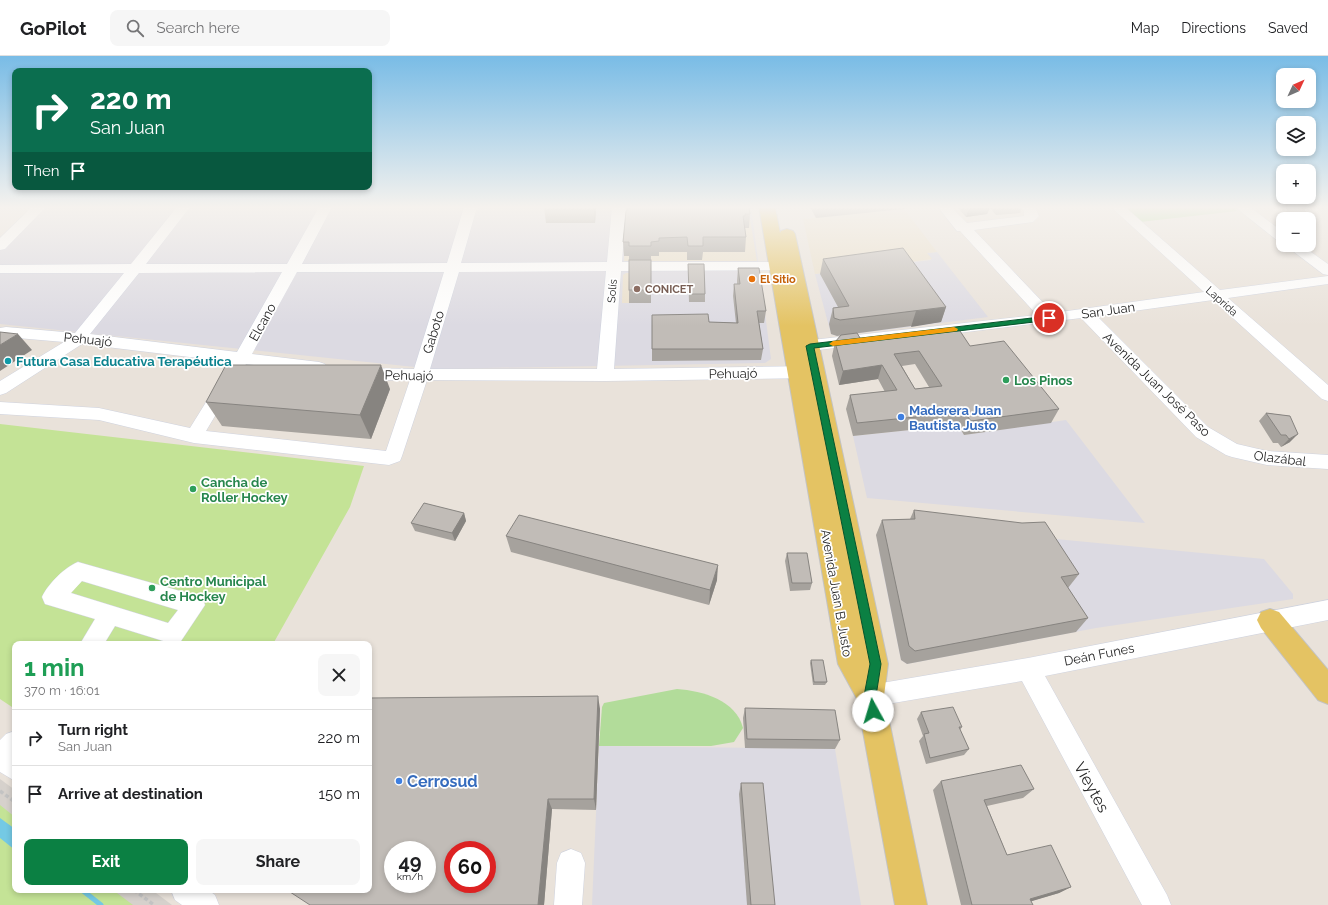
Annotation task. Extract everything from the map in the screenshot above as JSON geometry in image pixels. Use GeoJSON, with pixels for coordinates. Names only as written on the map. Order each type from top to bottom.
{"type":"FeatureCollection","features":[{"type":"Feature","properties":{"kind":"main road","name":"Avenida Juan B. Justo"},"geometry":{"type":"LineString","coordinates":[[779,247],[785,266],[806,372],[850,664],[870,696]]}},
{"type":"Feature","properties":{"kind":"main road","name":"Avenida Juan B. Justo"},"geometry":{"type":"LineString","coordinates":[[784,247],[785,266]]}},
{"type":"Feature","properties":{"kind":"main road"},"geometry":{"type":"LineString","coordinates":[[1270,620],[1328,691]]}},
{"type":"Feature","properties":{"kind":"main road"},"geometry":{"type":"LineString","coordinates":[[870,696],[911,905]]}},
{"type":"Feature","properties":{"kind":"street"},"geometry":{"type":"LineString","coordinates":[[0,389],[69,346],[79,338],[152,247]]}},
{"type":"Feature","properties":{"kind":"street","name":"Elcano"},"geometry":{"type":"LineString","coordinates":[[194,436],[242,358],[304,247]]}},
{"type":"Feature","properties":{"kind":"street","name":"Gaboto"},"geometry":{"type":"LineString","coordinates":[[194,436],[384,458],[393,456],[420,375],[459,247]]}},
{"type":"Feature","properties":{"kind":"street","name":"Solís"},"geometry":{"type":"LineString","coordinates":[[605,375],[616,247]]}},
{"type":"Feature","properties":{"kind":"street"},"geometry":{"type":"LineString","coordinates":[[981,247],[1049,318]]}},
{"type":"Feature","properties":{"kind":"street","name":"Laprida"},"geometry":{"type":"LineString","coordinates":[[1162,247],[1328,395]]}},
{"type":"Feature","properties":{"kind":"street"},"geometry":{"type":"LineString","coordinates":[[1302,252],[1328,271]]}},
{"type":"Feature","properties":{"kind":"street"},"geometry":{"type":"LineString","coordinates":[[0,268],[785,266]]}},
{"type":"Feature","properties":{"kind":"street","name":"San Juan"},"geometry":{"type":"LineString","coordinates":[[801,347],[1049,318],[1328,280]]}},
{"type":"Feature","properties":{"kind":"street","name":"Avenida Juan José Paso"},"geometry":{"type":"LineString","coordinates":[[1084,313],[1202,432],[1232,450]]}},
{"type":"Feature","properties":{"kind":"street","name":"Pehuajó"},"geometry":{"type":"LineString","coordinates":[[6,332],[79,338],[362,374],[605,375],[806,372]]}},
{"type":"Feature","properties":{"kind":"street"},"geometry":{"type":"LineString","coordinates":[[0,408],[99,414],[194,436]]}},
{"type":"Feature","properties":{"kind":"street","name":"Olazábal"},"geometry":{"type":"LineString","coordinates":[[1232,450],[1267,458],[1328,462]]}},
{"type":"Feature","properties":{"kind":"street"},"geometry":{"type":"LineString","coordinates":[[78,571],[194,605],[173,634],[110,615],[53,597],[78,571]]}},
{"type":"Feature","properties":{"kind":"street","name":"Deán Funes"},"geometry":{"type":"LineString","coordinates":[[870,696],[1028,669],[1270,620],[1328,610]]}},
{"type":"Feature","properties":{"kind":"street"},"geometry":{"type":"LineString","coordinates":[[93,641],[110,615]]}},
{"type":"Feature","properties":{"kind":"street","name":"Vieytes"},"geometry":{"type":"LineString","coordinates":[[1028,669],[1156,905]]}},
{"type":"Feature","properties":{"kind":"street"},"geometry":{"type":"LineString","coordinates":[[568,905],[571,863]]}},
{"type":"Feature","properties":{"kind":"street"},"geometry":{"type":"LineString","coordinates":[[188,893],[205,905]]}},
{"type":"Feature","properties":{"kind":"path"},"geometry":{"type":"LineString","coordinates":[[0,791],[12,800]]}},
{"type":"Feature","properties":{"kind":"path"},"geometry":{"type":"LineString","coordinates":[[138,893],[154,905]]}},
{"type":"Feature","properties":{"kind":"shaded area"},"geometry":{"type":"Polygon","coordinates":[[[2,247],[756,247],[771,359],[765,363],[434,369],[0,324],[0,249],[2,247]]]}},
{"type":"Feature","properties":{"kind":"shaded area"},"geometry":{"type":"Polygon","coordinates":[[[625,247],[755,247],[757,261],[624,261],[625,247]]]}},
{"type":"Feature","properties":{"kind":"shaded area"},"geometry":{"type":"Polygon","coordinates":[[[809,247],[933,247],[937,252],[927,253],[932,259],[815,274],[809,247]]]}},
{"type":"Feature","properties":{"kind":"shaded area"},"geometry":{"type":"Polygon","coordinates":[[[937,252],[988,317],[837,336],[831,334],[815,274],[931,260],[927,253],[937,252]]]}},
{"type":"Feature","properties":{"kind":"shaded area","name":"CONICET"},"geometry":{"type":"Polygon","coordinates":[[[626,273],[651,273],[651,303],[622,303],[623,275],[626,273]]]}},
{"type":"Feature","properties":{"kind":"shaded area"},"geometry":{"type":"Polygon","coordinates":[[[1066,420],[1145,523],[867,498],[853,436],[958,425],[964,435],[1066,420]]]}},
{"type":"Feature","properties":{"kind":"shaded area"},"geometry":{"type":"Polygon","coordinates":[[[1035,537],[1264,559],[1293,594],[1293,599],[1096,628],[907,664],[901,660],[879,552],[1035,537]]]}},
{"type":"Feature","properties":{"kind":"shaded area"},"geometry":{"type":"Polygon","coordinates":[[[599,746],[835,749],[861,905],[592,905],[599,746]]]}},
{"type":"Feature","properties":{"kind":"shaded area"},"geometry":{"type":"Polygon","coordinates":[[[0,779],[12,788],[12,815],[0,805],[0,779]]]}},
{"type":"Feature","properties":{"kind":"shaded area"},"geometry":{"type":"Polygon","coordinates":[[[117,893],[156,893],[172,905],[133,905],[117,893]]]}},
{"type":"Feature","properties":{"kind":"green space","name":"Centro Municipal de Hockey"},"geometry":{"type":"Polygon","coordinates":[[[0,424],[364,466],[350,507],[275,641],[12,641],[12,707],[0,699],[0,424]]]}},
{"type":"Feature","properties":{"kind":"green space"},"geometry":{"type":"Polygon","coordinates":[[[677,689],[707,695],[726,704],[733,710],[739,718],[743,728],[734,742],[711,746],[599,746],[602,707],[604,703],[677,689]]]}},
{"type":"Feature","properties":{"kind":"green space"},"geometry":{"type":"Polygon","coordinates":[[[0,791],[12,800],[12,893],[138,893],[154,905],[0,905],[0,791]]]}},
{"type":"Feature","properties":{"kind":"water"},"geometry":{"type":"Polygon","coordinates":[[[0,818],[12,827],[12,848],[0,838],[0,818]]]}},
{"type":"Feature","properties":{"kind":"building"},"geometry":{"type":"Polygon","coordinates":[[[903,248],[946,307],[840,320],[834,318],[833,308],[849,306],[823,259],[903,248]]]}},
{"type":"Feature","properties":{"kind":"building"},"geometry":{"type":"Polygon","coordinates":[[[629,260],[651,260],[651,290],[629,290],[629,260]]]}},
{"type":"Feature","properties":{"kind":"building"},"geometry":{"type":"Polygon","coordinates":[[[688,264],[704,264],[705,294],[689,294],[688,264]]]}},
{"type":"Feature","properties":{"kind":"building"},"geometry":{"type":"Polygon","coordinates":[[[738,268],[759,268],[766,311],[757,311],[763,349],[652,349],[652,315],[708,314],[709,322],[738,323],[734,284],[740,284],[738,268]]]}},
{"type":"Feature","properties":{"kind":"building"},"geometry":{"type":"Polygon","coordinates":[[[958,328],[970,346],[1004,341],[1059,409],[971,421],[964,412],[857,423],[850,395],[897,390],[882,365],[843,371],[835,342],[841,335],[857,333],[862,341],[958,328]],[[919,351],[894,354],[915,389],[942,386],[919,351]]]}},
{"type":"Feature","properties":{"kind":"building"},"geometry":{"type":"Polygon","coordinates":[[[0,332],[18,334],[0,345],[0,332]]]}},
{"type":"Feature","properties":{"kind":"building"},"geometry":{"type":"Polygon","coordinates":[[[226,365],[381,365],[360,415],[206,402],[226,365]]]}},
{"type":"Feature","properties":{"kind":"building"},"geometry":{"type":"Polygon","coordinates":[[[1266,413],[1290,416],[1298,434],[1289,439],[1286,435],[1281,435],[1266,413]]]}},
{"type":"Feature","properties":{"kind":"building"},"geometry":{"type":"Polygon","coordinates":[[[424,503],[464,513],[452,533],[411,523],[424,503]]]}},
{"type":"Feature","properties":{"kind":"building"},"geometry":{"type":"Polygon","coordinates":[[[914,510],[1022,523],[1045,522],[1079,574],[1061,577],[1088,618],[915,651],[909,646],[882,520],[915,519],[914,510]]]}},
{"type":"Feature","properties":{"kind":"building"},"geometry":{"type":"Polygon","coordinates":[[[519,515],[718,565],[710,590],[506,536],[519,515]]]}},
{"type":"Feature","properties":{"kind":"building"},"geometry":{"type":"Polygon","coordinates":[[[787,553],[807,553],[812,583],[792,583],[787,553]]]}},
{"type":"Feature","properties":{"kind":"building"},"geometry":{"type":"Polygon","coordinates":[[[811,660],[823,660],[827,682],[814,682],[811,660]]]}},
{"type":"Feature","properties":{"kind":"building"},"geometry":{"type":"Polygon","coordinates":[[[598,696],[594,799],[548,799],[538,905],[310,905],[292,893],[372,893],[372,698],[598,696]]]}},
{"type":"Feature","properties":{"kind":"building"},"geometry":{"type":"Polygon","coordinates":[[[953,707],[962,727],[959,727],[969,749],[930,758],[924,734],[929,733],[921,712],[953,707]]]}},
{"type":"Feature","properties":{"kind":"building"},"geometry":{"type":"Polygon","coordinates":[[[745,708],[835,710],[840,740],[747,739],[745,708]]]}},
{"type":"Feature","properties":{"kind":"building"},"geometry":{"type":"Polygon","coordinates":[[[1021,765],[1034,789],[984,800],[1007,855],[1051,845],[1071,887],[1030,899],[1033,905],[972,905],[941,781],[1021,765]]]}},
{"type":"Feature","properties":{"kind":"building"},"geometry":{"type":"Polygon","coordinates":[[[741,783],[763,783],[775,905],[751,905],[741,783]]]}},
{"type":"Feature","properties":{"kind":"waterway"},"geometry":{"type":"LineString","coordinates":[[86,893],[101,905]]}},
{"type":"Feature","properties":{"kind":"slow traffic"},"geometry":{"type":"LineString","coordinates":[[833,344],[954,329]]}},
{"type":"Feature","properties":{"kind":"place","name":"El Sitio"},"geometry":{"type":"Point","coordinates":[752,279]}},
{"type":"Feature","properties":{"kind":"place","name":"CONICET"},"geometry":{"type":"Point","coordinates":[637,289]}},
{"type":"Feature","properties":{"kind":"place","name":"Futura Casa Educativa Terapéutica"},"geometry":{"type":"Point","coordinates":[8,361]}},
{"type":"Feature","properties":{"kind":"place","name":"Los Pinos"},"geometry":{"type":"Point","coordinates":[1006,380]}},
{"type":"Feature","properties":{"kind":"place","name":"Maderera Juan Bautista Justo"},"geometry":{"type":"Point","coordinates":[901,417]}},
{"type":"Feature","properties":{"kind":"place","name":"Cancha de Roller Hockey"},"geometry":{"type":"Point","coordinates":[193,489]}},
{"type":"Feature","properties":{"kind":"place","name":"Centro Municipal de Hockey"},"geometry":{"type":"Point","coordinates":[152,588]}},
{"type":"Feature","properties":{"kind":"place","name":"Cerrosud"},"geometry":{"type":"Point","coordinates":[399,781]}},
{"type":"Feature","properties":{"kind":"route"},"geometry":{"type":"LineString","coordinates":[[873,711],[870,696],[875,664],[810,346],[1049,318]]}}]}
